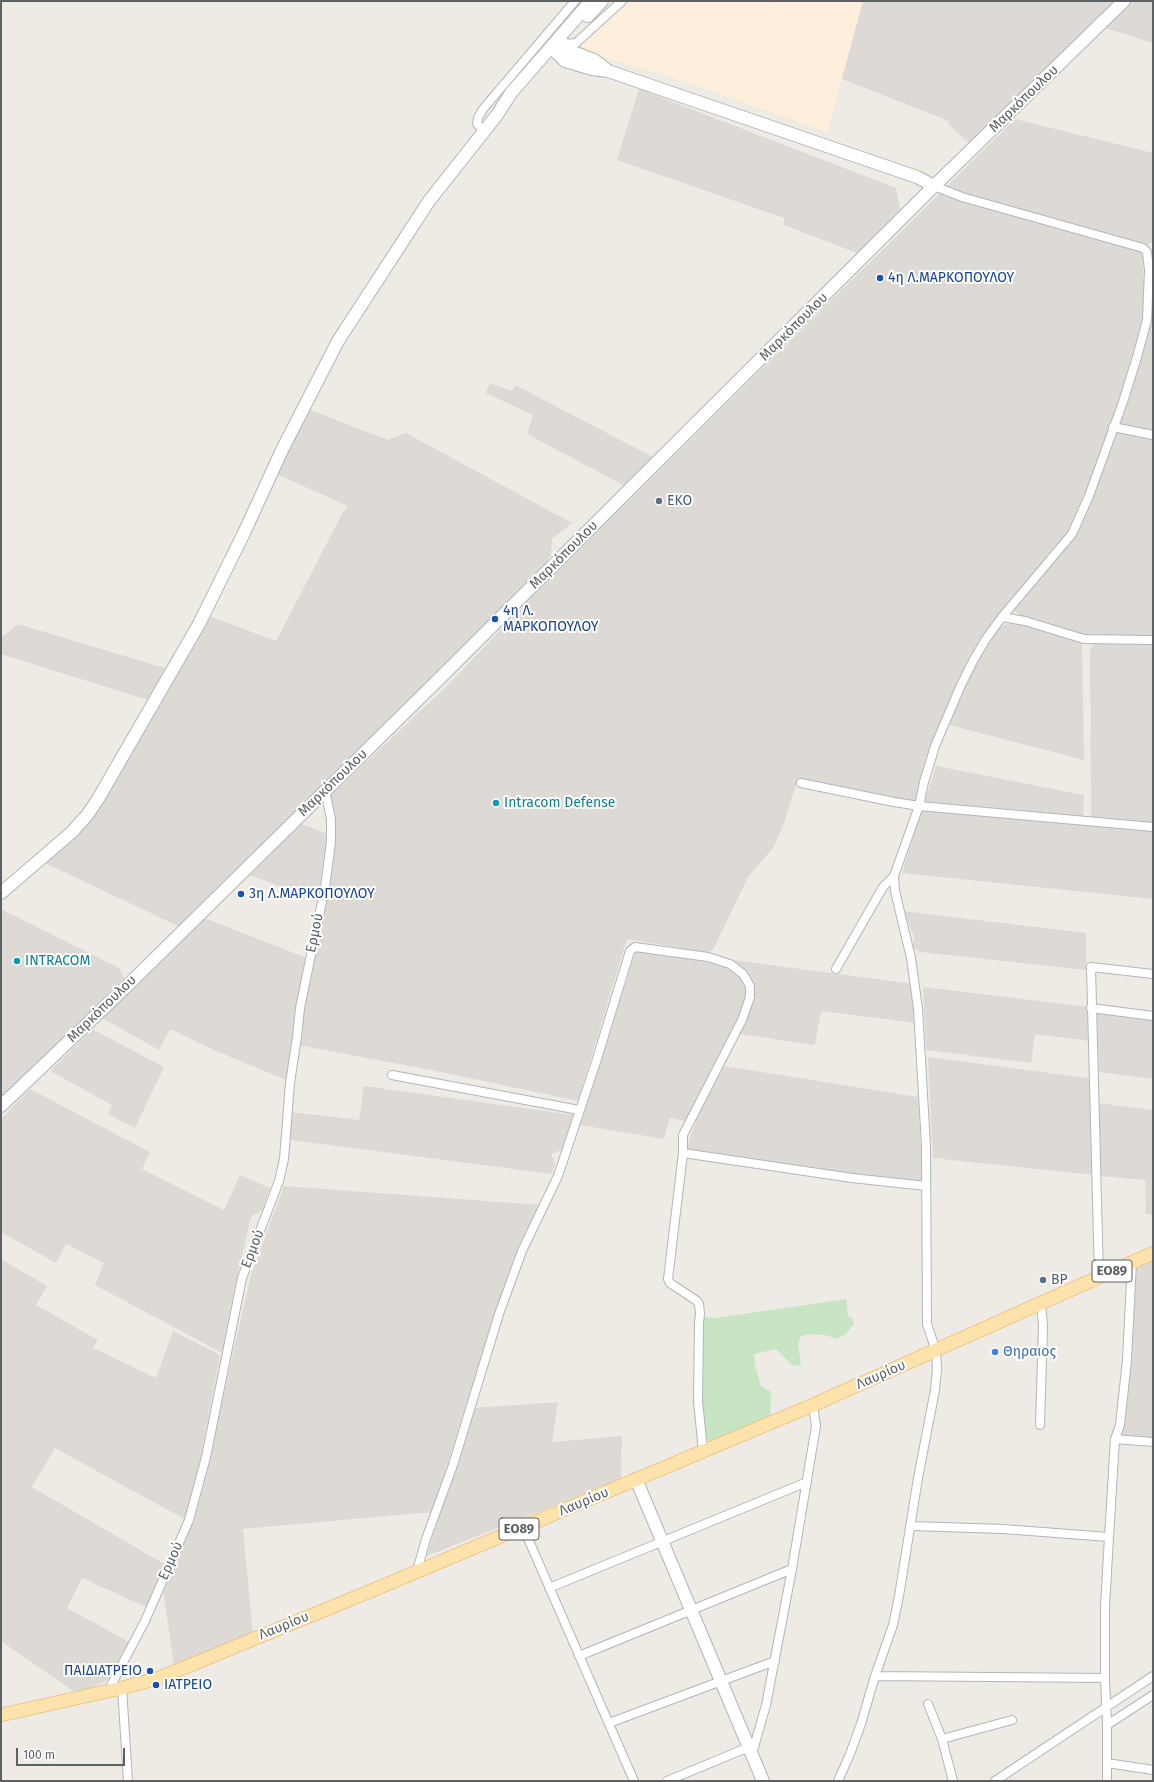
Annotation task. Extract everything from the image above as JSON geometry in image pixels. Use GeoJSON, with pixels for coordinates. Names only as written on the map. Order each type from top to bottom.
{"type":"FeatureCollection","features":[{"type":"Feature","properties":{"kind":"main road","name":"Λαυρίου"},"geometry":{"type":"LineString","coordinates":[[1,1715],[122,1688],[159,1678],[813,1405],[1042,1304],[1153,1253]]}},
{"type":"Feature","properties":{"kind":"street"},"geometry":{"type":"LineString","coordinates":[[484,131],[477,124],[478,118],[483,109],[574,1]]}},
{"type":"Feature","properties":{"kind":"street"},"geometry":{"type":"LineString","coordinates":[[558,46],[591,1]]}},
{"type":"Feature","properties":{"kind":"street"},"geometry":{"type":"LineString","coordinates":[[1,893],[72,832],[88,814],[98,799],[199,624],[244,533],[282,450],[331,354],[429,201],[484,131],[511,93],[602,1]]}},
{"type":"Feature","properties":{"kind":"street"},"geometry":{"type":"LineString","coordinates":[[558,46],[576,43],[622,1]]}},
{"type":"Feature","properties":{"kind":"street","name":"Μαρκόπουλου"},"geometry":{"type":"LineString","coordinates":[[1,1106],[133,980],[934,186],[1124,1]]}},
{"type":"Feature","properties":{"kind":"street"},"geometry":{"type":"LineString","coordinates":[[558,46],[565,61],[592,69],[608,71],[917,177],[934,186],[962,197],[1143,248],[1146,252],[1151,271],[1147,320],[1137,357],[1088,496],[1072,534],[1002,617],[986,639],[961,685],[935,746],[924,782],[919,806],[894,876],[895,891],[911,958],[918,1009],[926,1146],[927,1324],[936,1351],[937,1369],[935,1390],[918,1478],[899,1596],[885,1649],[852,1748],[838,1781]]}},
{"type":"Feature","properties":{"kind":"street"},"geometry":{"type":"LineString","coordinates":[[1113,427],[1153,435]]}},
{"type":"Feature","properties":{"kind":"street"},"geometry":{"type":"LineString","coordinates":[[1002,617],[1025,621],[1084,639],[1153,640]]}},
{"type":"Feature","properties":{"kind":"street"},"geometry":{"type":"LineString","coordinates":[[801,783],[919,806],[1153,827]]}},
{"type":"Feature","properties":{"kind":"street","name":"Ερμού"},"geometry":{"type":"LineString","coordinates":[[108,1691],[144,1621],[189,1520],[206,1457],[242,1278],[279,1181],[284,1159],[290,1083],[300,1008],[325,887],[331,842],[331,819],[325,790]]}},
{"type":"Feature","properties":{"kind":"street"},"geometry":{"type":"LineString","coordinates":[[836,969],[883,887],[894,876]]}},
{"type":"Feature","properties":{"kind":"street"},"geometry":{"type":"LineString","coordinates":[[417,1571],[426,1539],[453,1465],[499,1314],[522,1251],[558,1176],[596,1062],[630,951],[634,947],[708,957],[730,964],[743,974],[750,986],[750,997],[742,1020],[683,1135],[683,1153],[668,1280],[699,1304],[698,1401],[703,1450]]}},
{"type":"Feature","properties":{"kind":"street"},"geometry":{"type":"LineString","coordinates":[[1099,1278],[1091,967],[1153,974]]}},
{"type":"Feature","properties":{"kind":"street"},"geometry":{"type":"LineString","coordinates":[[1092,1008],[1153,1016]]}},
{"type":"Feature","properties":{"kind":"street"},"geometry":{"type":"LineString","coordinates":[[392,1075],[579,1110]]}},
{"type":"Feature","properties":{"kind":"street"},"geometry":{"type":"LineString","coordinates":[[683,1153],[852,1178],[926,1186]]}},
{"type":"Feature","properties":{"kind":"street"},"geometry":{"type":"LineString","coordinates":[[1107,1781],[1105,1607],[1115,1439],[1120,1425],[1126,1367],[1132,1262]]}},
{"type":"Feature","properties":{"kind":"street"},"geometry":{"type":"LineString","coordinates":[[1040,1425],[1042,1304]]}},
{"type":"Feature","properties":{"kind":"street"},"geometry":{"type":"LineString","coordinates":[[750,1751],[766,1705],[792,1569],[816,1426],[813,1405]]}},
{"type":"Feature","properties":{"kind":"street"},"geometry":{"type":"LineString","coordinates":[[1115,1439],[1153,1442]]}},
{"type":"Feature","properties":{"kind":"street"},"geometry":{"type":"LineString","coordinates":[[636,1479],[763,1781]]}},
{"type":"Feature","properties":{"kind":"street"},"geometry":{"type":"LineString","coordinates":[[549,1588],[807,1482]]}},
{"type":"Feature","properties":{"kind":"street"},"geometry":{"type":"LineString","coordinates":[[911,1526],[1003,1529],[1109,1537]]}},
{"type":"Feature","properties":{"kind":"street"},"geometry":{"type":"LineString","coordinates":[[523,1527],[634,1781]]}},
{"type":"Feature","properties":{"kind":"street"},"geometry":{"type":"LineString","coordinates":[[579,1656],[792,1569]]}},
{"type":"Feature","properties":{"kind":"street"},"geometry":{"type":"LineString","coordinates":[[609,1723],[775,1661]]}},
{"type":"Feature","properties":{"kind":"street"},"geometry":{"type":"LineString","coordinates":[[875,1676],[1105,1678]]}},
{"type":"Feature","properties":{"kind":"street"},"geometry":{"type":"LineString","coordinates":[[995,1781],[1153,1676]]}},
{"type":"Feature","properties":{"kind":"street"},"geometry":{"type":"LineString","coordinates":[[122,1688],[128,1781]]}},
{"type":"Feature","properties":{"kind":"street"},"geometry":{"type":"LineString","coordinates":[[1107,1725],[1153,1695]]}},
{"type":"Feature","properties":{"kind":"street"},"geometry":{"type":"LineString","coordinates":[[928,1704],[942,1739],[953,1781]]}},
{"type":"Feature","properties":{"kind":"street"},"geometry":{"type":"LineString","coordinates":[[942,1739],[1012,1720]]}},
{"type":"Feature","properties":{"kind":"street"},"geometry":{"type":"LineString","coordinates":[[667,1781],[750,1751]]}},
{"type":"Feature","properties":{"kind":"street"},"geometry":{"type":"LineString","coordinates":[[1106,1763],[1153,1770]]}},
{"type":"Feature","properties":{"kind":"shaded area"},"geometry":{"type":"Polygon","coordinates":[[[627,1],[765,1],[773,4],[774,1],[863,1],[827,132],[660,73],[637,68],[585,50],[580,43],[627,1]]]}},
{"type":"Feature","properties":{"kind":"shaded area"},"geometry":{"type":"Polygon","coordinates":[[[863,1],[1115,1],[970,144],[948,124],[949,121],[842,79],[863,1]]]}},
{"type":"Feature","properties":{"kind":"shaded area"},"geometry":{"type":"Polygon","coordinates":[[[1133,1],[1153,1],[1153,43],[1105,28],[1133,1]]]}},
{"type":"Feature","properties":{"kind":"shaded area"},"geometry":{"type":"Polygon","coordinates":[[[639,89],[896,188],[900,209],[857,253],[784,225],[784,218],[617,160],[639,89]]]}},
{"type":"Feature","properties":{"kind":"shaded area"},"geometry":{"type":"Polygon","coordinates":[[[1015,119],[1153,153],[1153,241],[1147,246],[1143,265],[1144,281],[1153,282],[1153,638],[1084,636],[1023,619],[1014,610],[1023,598],[991,627],[997,631],[1004,625],[1014,623],[1079,641],[1082,644],[1084,760],[942,723],[930,750],[914,803],[798,778],[783,826],[773,848],[748,877],[713,950],[706,952],[627,939],[578,1101],[436,1071],[298,1045],[329,886],[335,847],[331,795],[448,685],[546,582],[1015,119]]]}},
{"type":"Feature","properties":{"kind":"shaded area"},"geometry":{"type":"Polygon","coordinates":[[[490,383],[512,391],[515,385],[655,458],[625,486],[527,434],[533,415],[486,393],[490,383]]]}},
{"type":"Feature","properties":{"kind":"shaded area"},"geometry":{"type":"Polygon","coordinates":[[[308,409],[388,440],[406,433],[572,523],[552,539],[551,554],[540,572],[182,928],[45,863],[84,828],[99,807],[209,616],[276,641],[342,514],[348,506],[276,474],[308,409]]]}},
{"type":"Feature","properties":{"kind":"shaded area"},"geometry":{"type":"Polygon","coordinates":[[[18,624],[168,669],[148,700],[1,654],[1,638],[18,624]]]}},
{"type":"Feature","properties":{"kind":"shaded area"},"geometry":{"type":"Polygon","coordinates":[[[1096,640],[1153,644],[1153,824],[1091,819],[1090,651],[1096,640]]]}},
{"type":"Feature","properties":{"kind":"shaded area"},"geometry":{"type":"Polygon","coordinates":[[[936,766],[1084,795],[1083,823],[1153,829],[1153,899],[902,873],[936,766]]]}},
{"type":"Feature","properties":{"kind":"shaded area"},"geometry":{"type":"Polygon","coordinates":[[[300,823],[327,834],[318,901],[250,875],[300,823]]]}},
{"type":"Feature","properties":{"kind":"shaded area"},"geometry":{"type":"Polygon","coordinates":[[[1,909],[119,968],[124,978],[1,1099],[1,909]]]}},
{"type":"Feature","properties":{"kind":"shaded area"},"geometry":{"type":"Polygon","coordinates":[[[903,911],[1086,933],[1086,970],[921,952],[913,948],[914,936],[903,911]]]}},
{"type":"Feature","properties":{"kind":"shaded area"},"geometry":{"type":"Polygon","coordinates":[[[204,918],[307,958],[286,1080],[216,1051],[170,1029],[159,1050],[102,1018],[204,918]]]}},
{"type":"Feature","properties":{"kind":"shaded area"},"geometry":{"type":"Polygon","coordinates":[[[636,950],[715,964],[718,958],[914,984],[916,1023],[821,1011],[815,1045],[740,1034],[724,1066],[918,1097],[923,1185],[687,1149],[696,1123],[670,1118],[664,1139],[580,1125],[636,950]]]}},
{"type":"Feature","properties":{"kind":"shaded area"},"geometry":{"type":"Polygon","coordinates":[[[923,987],[1089,1007],[1090,1041],[1035,1034],[1031,1063],[926,1050],[923,987]]]}},
{"type":"Feature","properties":{"kind":"shaded area"},"geometry":{"type":"Polygon","coordinates":[[[1097,1009],[1153,1015],[1153,1079],[1099,1072],[1097,1009]]]}},
{"type":"Feature","properties":{"kind":"shaded area"},"geometry":{"type":"Polygon","coordinates":[[[92,1029],[164,1067],[135,1128],[108,1114],[112,1105],[50,1071],[92,1029]]]}},
{"type":"Feature","properties":{"kind":"shaded area"},"geometry":{"type":"Polygon","coordinates":[[[928,1057],[1088,1078],[1092,1083],[1094,1175],[933,1158],[928,1057]]]}},
{"type":"Feature","properties":{"kind":"shaded area"},"geometry":{"type":"Polygon","coordinates":[[[364,1086],[574,1115],[564,1149],[551,1154],[555,1163],[552,1174],[291,1140],[291,1112],[359,1120],[364,1086]]]}},
{"type":"Feature","properties":{"kind":"shaded area"},"geometry":{"type":"Polygon","coordinates":[[[30,1089],[150,1152],[142,1169],[224,1210],[240,1175],[270,1188],[262,1210],[251,1217],[232,1300],[222,1353],[95,1285],[104,1263],[66,1244],[56,1263],[1,1232],[1,1119],[30,1089]]]}},
{"type":"Feature","properties":{"kind":"shaded area"},"geometry":{"type":"Polygon","coordinates":[[[1098,1103],[1153,1110],[1153,1215],[1146,1214],[1145,1180],[1100,1176],[1098,1103]]]}},
{"type":"Feature","properties":{"kind":"shaded area"},"geometry":{"type":"Polygon","coordinates":[[[284,1186],[541,1205],[521,1242],[509,1271],[432,1512],[243,1529],[253,1635],[174,1666],[163,1589],[199,1501],[251,1275],[284,1186]]]}},
{"type":"Feature","properties":{"kind":"shaded area"},"geometry":{"type":"Polygon","coordinates":[[[1,1259],[47,1286],[36,1305],[98,1340],[93,1348],[156,1378],[173,1331],[220,1355],[198,1471],[186,1520],[55,1448],[32,1487],[166,1565],[146,1607],[82,1578],[67,1608],[131,1643],[115,1672],[112,1671],[108,1680],[79,1695],[1,1641],[1,1259]]]}},
{"type":"Feature","properties":{"kind":"shaded area"},"geometry":{"type":"Polygon","coordinates":[[[1153,1259],[1153,1441],[1122,1438],[1134,1267],[1153,1259]]]}},
{"type":"Feature","properties":{"kind":"shaded area"},"geometry":{"type":"Polygon","coordinates":[[[558,1402],[552,1442],[622,1436],[621,1479],[427,1556],[473,1408],[558,1402]]]}},
{"type":"Feature","properties":{"kind":"green space"},"geometry":{"type":"Polygon","coordinates":[[[846,1299],[848,1316],[852,1318],[854,1324],[846,1334],[837,1339],[825,1335],[812,1334],[801,1336],[798,1344],[801,1364],[799,1366],[792,1365],[776,1349],[754,1354],[755,1366],[761,1386],[771,1392],[770,1418],[714,1444],[707,1439],[702,1430],[701,1317],[716,1318],[846,1299]]]}},
{"type":"Feature","properties":{"kind":"place","name":"4η Λ.ΜΑΡΚΟΠΟΥΛΟΥ"},"geometry":{"type":"Point","coordinates":[880,278]}},
{"type":"Feature","properties":{"kind":"place","name":"EKO"},"geometry":{"type":"Point","coordinates":[659,501]}},
{"type":"Feature","properties":{"kind":"place","name":"4η Λ. ΜΑΡΚΟΠΟΥΛΟΥ"},"geometry":{"type":"Point","coordinates":[495,619]}},
{"type":"Feature","properties":{"kind":"place","name":"Intracom Defense"},"geometry":{"type":"Point","coordinates":[496,803]}},
{"type":"Feature","properties":{"kind":"place","name":"3η Λ.ΜΑΡΚΟΠΟΥΛΟΥ"},"geometry":{"type":"Point","coordinates":[241,894]}},
{"type":"Feature","properties":{"kind":"place","name":"INTRACOM"},"geometry":{"type":"Point","coordinates":[17,961]}},
{"type":"Feature","properties":{"kind":"place","name":"BP"},"geometry":{"type":"Point","coordinates":[1043,1280]}},
{"type":"Feature","properties":{"kind":"place","name":"Θηραιος"},"geometry":{"type":"Point","coordinates":[995,1352]}},
{"type":"Feature","properties":{"kind":"place","name":"ΠΑΙΔΙΑΤΡΕΙΟ"},"geometry":{"type":"Point","coordinates":[150,1671]}},
{"type":"Feature","properties":{"kind":"place","name":"ΙΑΤΡΕΙΟ"},"geometry":{"type":"Point","coordinates":[156,1685]}}]}
